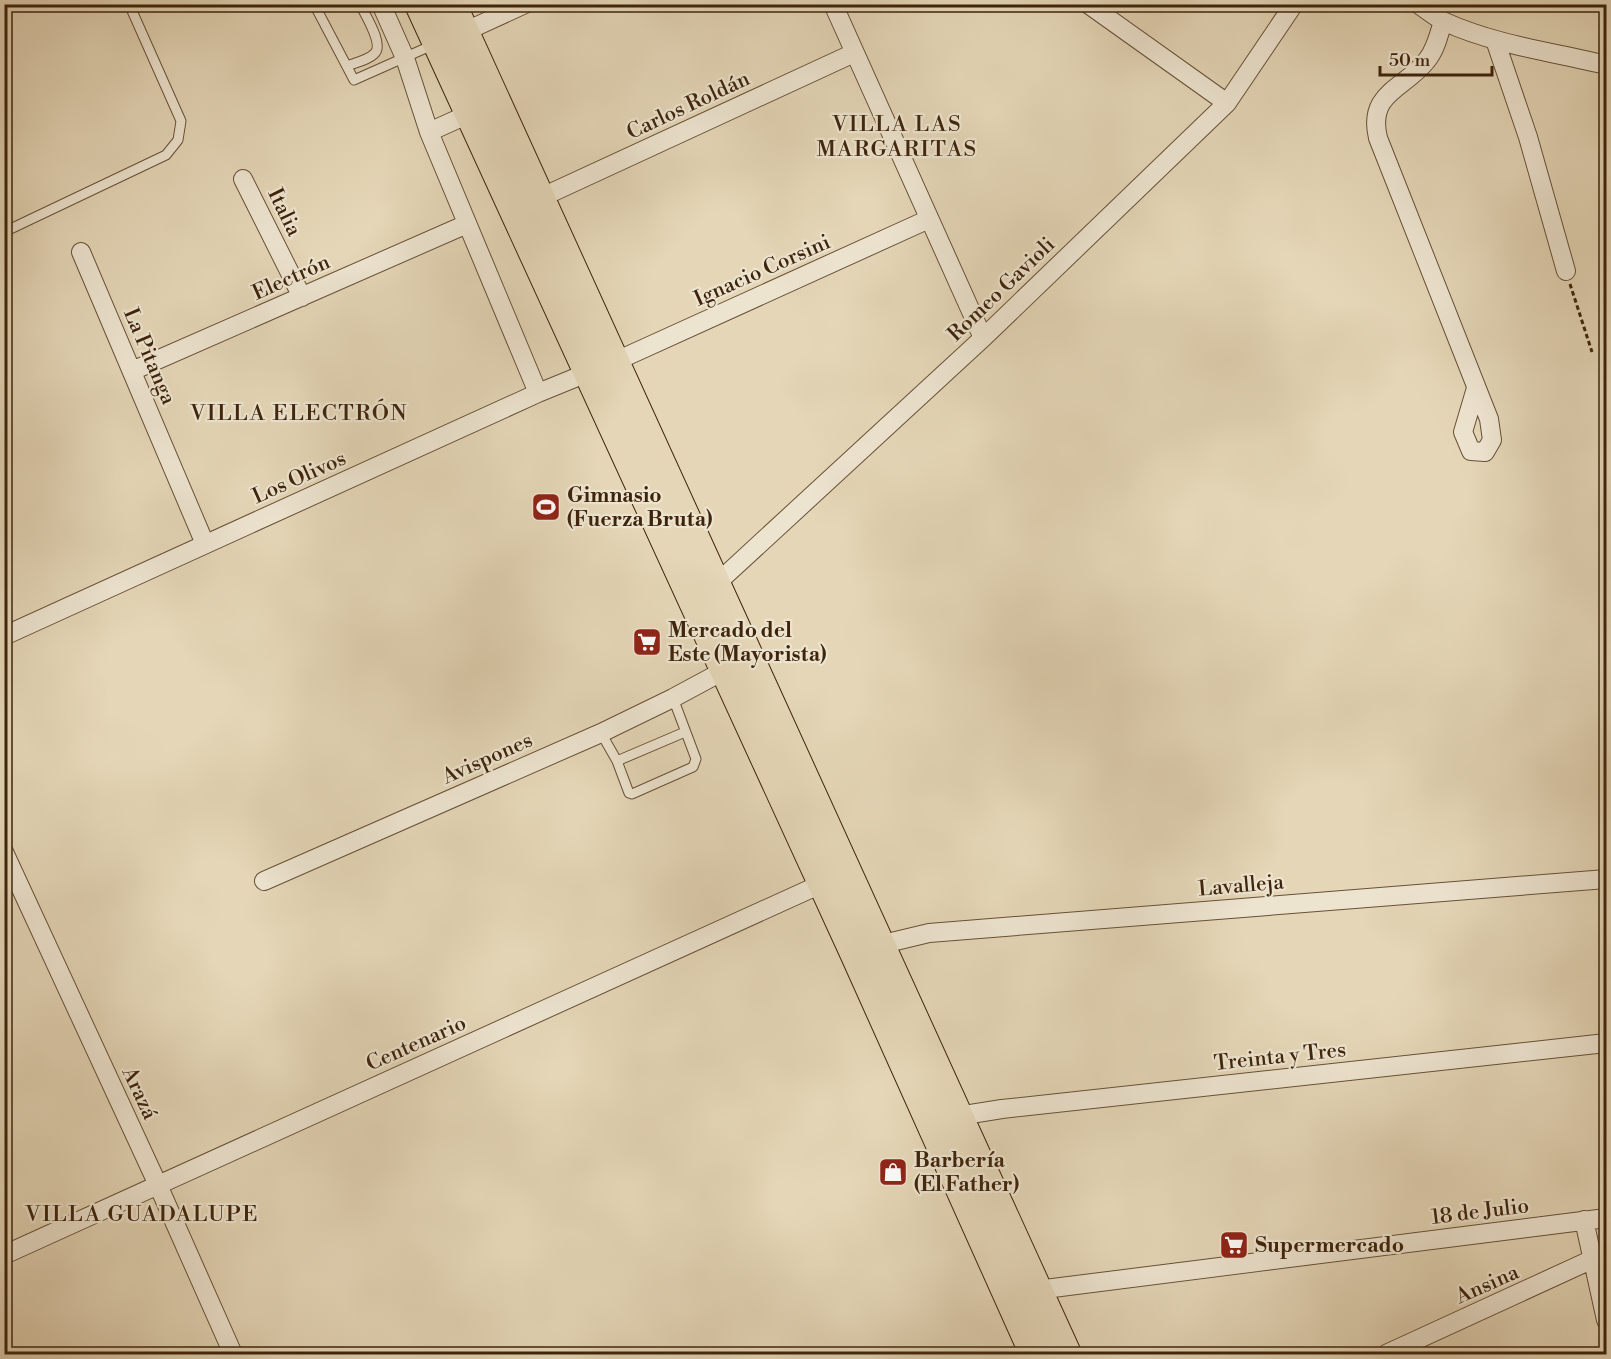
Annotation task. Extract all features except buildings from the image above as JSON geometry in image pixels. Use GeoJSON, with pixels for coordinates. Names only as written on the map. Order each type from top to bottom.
{"type":"FeatureCollection","features":[{"type":"Feature","properties":{"kind":"highway"},"geometry":{"type":"LineString","coordinates":[[420,4],[451,37],[540,198],[602,367],[725,670],[834,878],[879,945],[1066,1354]]}},
{"type":"Feature","properties":{"kind":"highway"},"geometry":{"type":"LineString","coordinates":[[451,4],[451,37],[471,113],[715,585],[834,878],[1035,1354]]}},
{"type":"Feature","properties":{"kind":"street"},"geometry":{"type":"LineString","coordinates":[[381,4],[405,58],[429,132],[538,393]]}},
{"type":"Feature","properties":{"kind":"street"},"geometry":{"type":"LineString","coordinates":[[451,37],[525,4]]}},
{"type":"Feature","properties":{"kind":"street"},"geometry":{"type":"LineString","coordinates":[[833,4],[983,338]]}},
{"type":"Feature","properties":{"kind":"street"},"geometry":{"type":"LineString","coordinates":[[1088,4],[1227,103]]}},
{"type":"Feature","properties":{"kind":"street","name":"Romeo Gavioli"},"geometry":{"type":"LineString","coordinates":[[715,585],[983,338],[1227,103],[1294,4]]}},
{"type":"Feature","properties":{"kind":"street"},"geometry":{"type":"LineString","coordinates":[[1418,4],[1443,21],[1495,40],[1606,64]]}},
{"type":"Feature","properties":{"kind":"street"},"geometry":{"type":"LineString","coordinates":[[1443,21],[1436,44],[1427,61],[1382,100],[1376,112],[1375,124],[1378,138],[1476,388]]}},
{"type":"Feature","properties":{"kind":"street"},"geometry":{"type":"LineString","coordinates":[[1495,40],[1528,137],[1566,271]]}},
{"type":"Feature","properties":{"kind":"street","name":"Carlos Roldán"},"geometry":{"type":"LineString","coordinates":[[540,198],[854,53]]}},
{"type":"Feature","properties":{"kind":"street"},"geometry":{"type":"LineString","coordinates":[[429,132],[471,113]]}},
{"type":"Feature","properties":{"kind":"street","name":"Italia"},"geometry":{"type":"LineString","coordinates":[[243,179],[302,297]]}},
{"type":"Feature","properties":{"kind":"street","name":"Ignacio Corsini"},"geometry":{"type":"LineString","coordinates":[[602,367],[929,219]]}},
{"type":"Feature","properties":{"kind":"street","name":"Electrón"},"geometry":{"type":"LineString","coordinates":[[132,371],[467,224]]}},
{"type":"Feature","properties":{"kind":"street","name":"La Pitanga"},"geometry":{"type":"LineString","coordinates":[[81,252],[205,544]]}},
{"type":"Feature","properties":{"kind":"street","name":"Los Olivos"},"geometry":{"type":"LineString","coordinates":[[4,636],[538,393],[602,367]]}},
{"type":"Feature","properties":{"kind":"street","name":"Avispones"},"geometry":{"type":"LineString","coordinates":[[264,881],[601,733],[725,670]]}},
{"type":"Feature","properties":{"kind":"street","name":"Arazá"},"geometry":{"type":"LineString","coordinates":[[4,852],[158,1185],[233,1354]]}},
{"type":"Feature","properties":{"kind":"street","name":"Centenario"},"geometry":{"type":"LineString","coordinates":[[4,1255],[834,878]]}},
{"type":"Feature","properties":{"kind":"street","name":"Lavalleja"},"geometry":{"type":"LineString","coordinates":[[879,945],[929,933],[1606,879]]}},
{"type":"Feature","properties":{"kind":"street","name":"Treinta y Tres"},"geometry":{"type":"LineString","coordinates":[[958,1116],[1002,1109],[1606,1043]]}},
{"type":"Feature","properties":{"kind":"street","name":"18 de Julio"},"geometry":{"type":"LineString","coordinates":[[1037,1290],[1606,1218]]}},
{"type":"Feature","properties":{"kind":"street"},"geometry":{"type":"LineString","coordinates":[[1584,1220],[1600,1256],[1606,1320]]}},
{"type":"Feature","properties":{"kind":"street","name":"Ansina"},"geometry":{"type":"LineString","coordinates":[[1386,1354],[1600,1256]]}},
{"type":"Feature","properties":{"kind":"lane"},"geometry":{"type":"LineString","coordinates":[[4,232],[166,155],[178,140],[181,121],[129,4]]}},
{"type":"Feature","properties":{"kind":"lane"},"geometry":{"type":"LineString","coordinates":[[314,4],[354,80],[451,37]]}},
{"type":"Feature","properties":{"kind":"lane"},"geometry":{"type":"LineString","coordinates":[[347,66],[374,55],[378,48],[378,41],[360,4]]}},
{"type":"Feature","properties":{"kind":"lane"},"geometry":{"type":"LineString","coordinates":[[601,733],[617,761],[629,793],[635,794],[693,767],[696,759],[673,698]]}},
{"type":"Feature","properties":{"kind":"lane"},"geometry":{"type":"LineString","coordinates":[[617,761],[685,732]]}},
{"type":"Feature","properties":{"kind":"path"},"geometry":{"type":"LineString","coordinates":[[1566,271],[1592,352]]}},
{"type":"Feature","properties":{"kind":"place","name":"Gimnasio (Fuerza Bruta)"},"geometry":{"type":"Point","coordinates":[546,507]}},
{"type":"Feature","properties":{"kind":"place","name":"Mercado del Este (Mayorista)"},"geometry":{"type":"Point","coordinates":[647,642]}},
{"type":"Feature","properties":{"kind":"place","name":"Barbería (El Father)"},"geometry":{"type":"Point","coordinates":[893,1172]}},
{"type":"Feature","properties":{"kind":"place","name":"Supermercado"},"geometry":{"type":"Point","coordinates":[1234,1245]}},
{"type":"Feature","properties":{"kind":"district","name":"VILLA LAS MARGARITAS"},"geometry":{"type":"Point","coordinates":[897,136]}},
{"type":"Feature","properties":{"kind":"district","name":"VILLA ELECTRÓN"},"geometry":{"type":"Point","coordinates":[299,412]}},
{"type":"Feature","properties":{"kind":"district","name":"VILLA GUADALUPE"},"geometry":{"type":"Point","coordinates":[142,1213]}}]}
